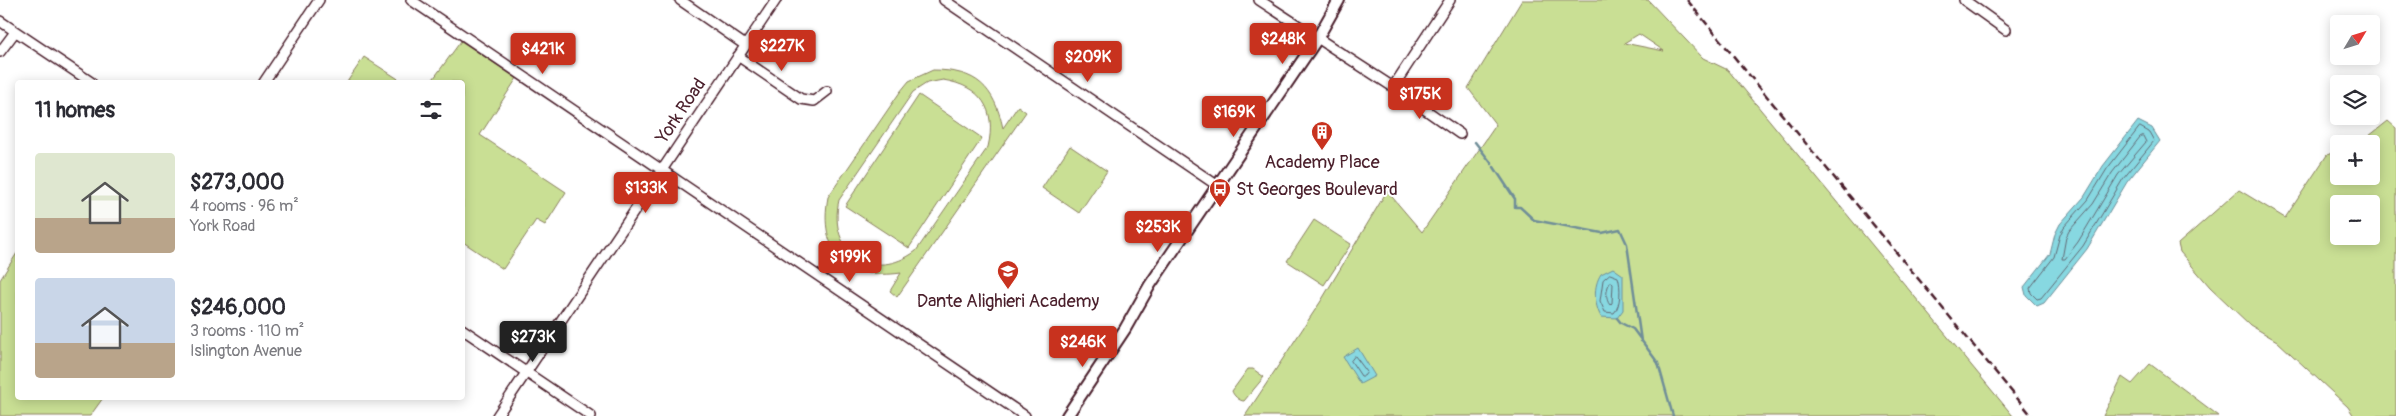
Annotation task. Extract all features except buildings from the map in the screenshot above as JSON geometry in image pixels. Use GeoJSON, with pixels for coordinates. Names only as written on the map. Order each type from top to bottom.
{"type":"FeatureCollection","features":[{"type":"Feature","properties":{"kind":"main road"},"geometry":{"type":"LineString","coordinates":[[1067,416],[1125,329],[1150,286],[1316,39],[1339,0]]}},
{"type":"Feature","properties":{"kind":"street"},"geometry":{"type":"LineString","coordinates":[[265,80],[319,0]]}},
{"type":"Feature","properties":{"kind":"street"},"geometry":{"type":"LineString","coordinates":[[411,0],[1025,416]]}},
{"type":"Feature","properties":{"kind":"street"},"geometry":{"type":"LineString","coordinates":[[680,0],[745,45]]}},
{"type":"Feature","properties":{"kind":"street","name":"York Road"},"geometry":{"type":"LineString","coordinates":[[497,416],[776,0]]}},
{"type":"Feature","properties":{"kind":"street"},"geometry":{"type":"LineString","coordinates":[[944,0],[1218,186]]}},
{"type":"Feature","properties":{"kind":"street"},"geometry":{"type":"LineString","coordinates":[[1259,0],[1316,39],[1393,87],[1460,134]]}},
{"type":"Feature","properties":{"kind":"street"},"geometry":{"type":"LineString","coordinates":[[1393,87],[1450,0]]}},
{"type":"Feature","properties":{"kind":"street"},"geometry":{"type":"LineString","coordinates":[[1964,0],[2006,30]]}},
{"type":"Feature","properties":{"kind":"street"},"geometry":{"type":"LineString","coordinates":[[0,21],[88,80]]}},
{"type":"Feature","properties":{"kind":"street"},"geometry":{"type":"LineString","coordinates":[[0,52],[15,32]]}},
{"type":"Feature","properties":{"kind":"street"},"geometry":{"type":"LineString","coordinates":[[738,56],[801,99],[814,101],[827,91]]}},
{"type":"Feature","properties":{"kind":"street"},"geometry":{"type":"LineString","coordinates":[[465,331],[591,416]]}},
{"type":"Feature","properties":{"kind":"green space"},"geometry":{"type":"Polygon","coordinates":[[[1522,0],[1648,0],[1703,58],[1728,70],[2013,416],[1245,416],[1321,301],[1387,191],[1422,232],[1496,125],[1468,88],[1522,0]],[[1639,34],[1624,43],[1664,51],[1639,34]]]}},
{"type":"Feature","properties":{"kind":"green space"},"geometry":{"type":"Polygon","coordinates":[[[461,41],[517,78],[480,135],[566,192],[545,225],[536,220],[503,269],[465,243],[465,80],[432,80],[461,41]]]}},
{"type":"Feature","properties":{"kind":"green space"},"geometry":{"type":"Polygon","coordinates":[[[364,57],[400,80],[348,80],[364,57]]]}},
{"type":"Feature","properties":{"kind":"green space"},"geometry":{"type":"Polygon","coordinates":[[[933,70],[961,73],[972,78],[988,92],[999,114],[1003,128],[1018,106],[1026,112],[897,297],[890,291],[901,273],[882,274],[865,272],[852,267],[840,258],[832,247],[826,216],[828,197],[909,81],[933,70]],[[943,80],[927,83],[913,92],[839,200],[837,219],[840,235],[847,248],[857,257],[870,263],[884,264],[900,260],[916,251],[988,147],[990,121],[988,111],[976,94],[956,83],[943,80]]]}},
{"type":"Feature","properties":{"kind":"green space"},"geometry":{"type":"Polygon","coordinates":[[[919,95],[982,138],[909,248],[845,206],[919,95]]]}},
{"type":"Feature","properties":{"kind":"green space"},"geometry":{"type":"Polygon","coordinates":[[[2388,121],[2396,128],[2396,416],[2354,416],[2348,407],[2277,341],[2250,325],[2210,287],[2180,252],[2178,244],[2239,190],[2285,218],[2327,155],[2330,154],[2330,185],[2380,185],[2380,135],[2370,135],[2388,121]]]}},
{"type":"Feature","properties":{"kind":"green space"},"geometry":{"type":"Polygon","coordinates":[[[1070,146],[1107,171],[1079,213],[1042,188],[1070,146]]]}},
{"type":"Feature","properties":{"kind":"green space"},"geometry":{"type":"Polygon","coordinates":[[[1314,220],[1351,244],[1324,285],[1287,261],[1314,220]]]}},
{"type":"Feature","properties":{"kind":"green space"},"geometry":{"type":"Polygon","coordinates":[[[15,256],[15,400],[102,400],[90,416],[0,416],[0,280],[15,256]]]}},
{"type":"Feature","properties":{"kind":"green space"},"geometry":{"type":"Polygon","coordinates":[[[2150,364],[2219,416],[2103,416],[2122,377],[2132,384],[2150,364]]]}},
{"type":"Feature","properties":{"kind":"green space"},"geometry":{"type":"Polygon","coordinates":[[[1248,369],[1253,369],[1264,377],[1242,401],[1236,398],[1232,391],[1248,369]]]}},
{"type":"Feature","properties":{"kind":"water"},"geometry":{"type":"Polygon","coordinates":[[[2138,121],[2152,128],[2160,141],[2127,182],[2087,249],[2044,303],[2037,306],[2026,295],[2024,287],[2050,254],[2055,234],[2060,224],[2084,197],[2103,166],[2138,121]]]}},
{"type":"Feature","properties":{"kind":"water"},"geometry":{"type":"Polygon","coordinates":[[[1613,268],[1623,275],[1623,310],[1617,318],[1601,317],[1596,301],[1598,279],[1601,274],[1613,268]]]}},
{"type":"Feature","properties":{"kind":"water"},"geometry":{"type":"Polygon","coordinates":[[[1358,348],[1375,376],[1360,384],[1343,357],[1358,348]]]}},
{"type":"Feature","properties":{"kind":"waterway"},"geometry":{"type":"LineString","coordinates":[[1475,142],[1492,164]]}},
{"type":"Feature","properties":{"kind":"waterway"},"geometry":{"type":"LineString","coordinates":[[1494,167],[1515,199],[1515,207],[1520,207],[1534,220],[1602,233],[1620,229],[1627,244],[1641,341]]}},
{"type":"Feature","properties":{"kind":"waterway"},"geometry":{"type":"LineString","coordinates":[[1617,318],[1621,323],[1633,329],[1658,363],[1673,416]]}},
{"type":"Feature","properties":{"kind":"railway"},"geometry":{"type":"LineString","coordinates":[[1687,0],[2032,416]]}},
{"type":"Feature","properties":{"kind":"place","name":"Academy Place"},"geometry":{"type":"Point","coordinates":[1322,151]}},
{"type":"Feature","properties":{"kind":"place","name":"St Georges Boulevard"},"geometry":{"type":"Point","coordinates":[1220,208]}},
{"type":"Feature","properties":{"kind":"place","name":"Dante Alighieri Academy"},"geometry":{"type":"Point","coordinates":[1008,290]}}]}
